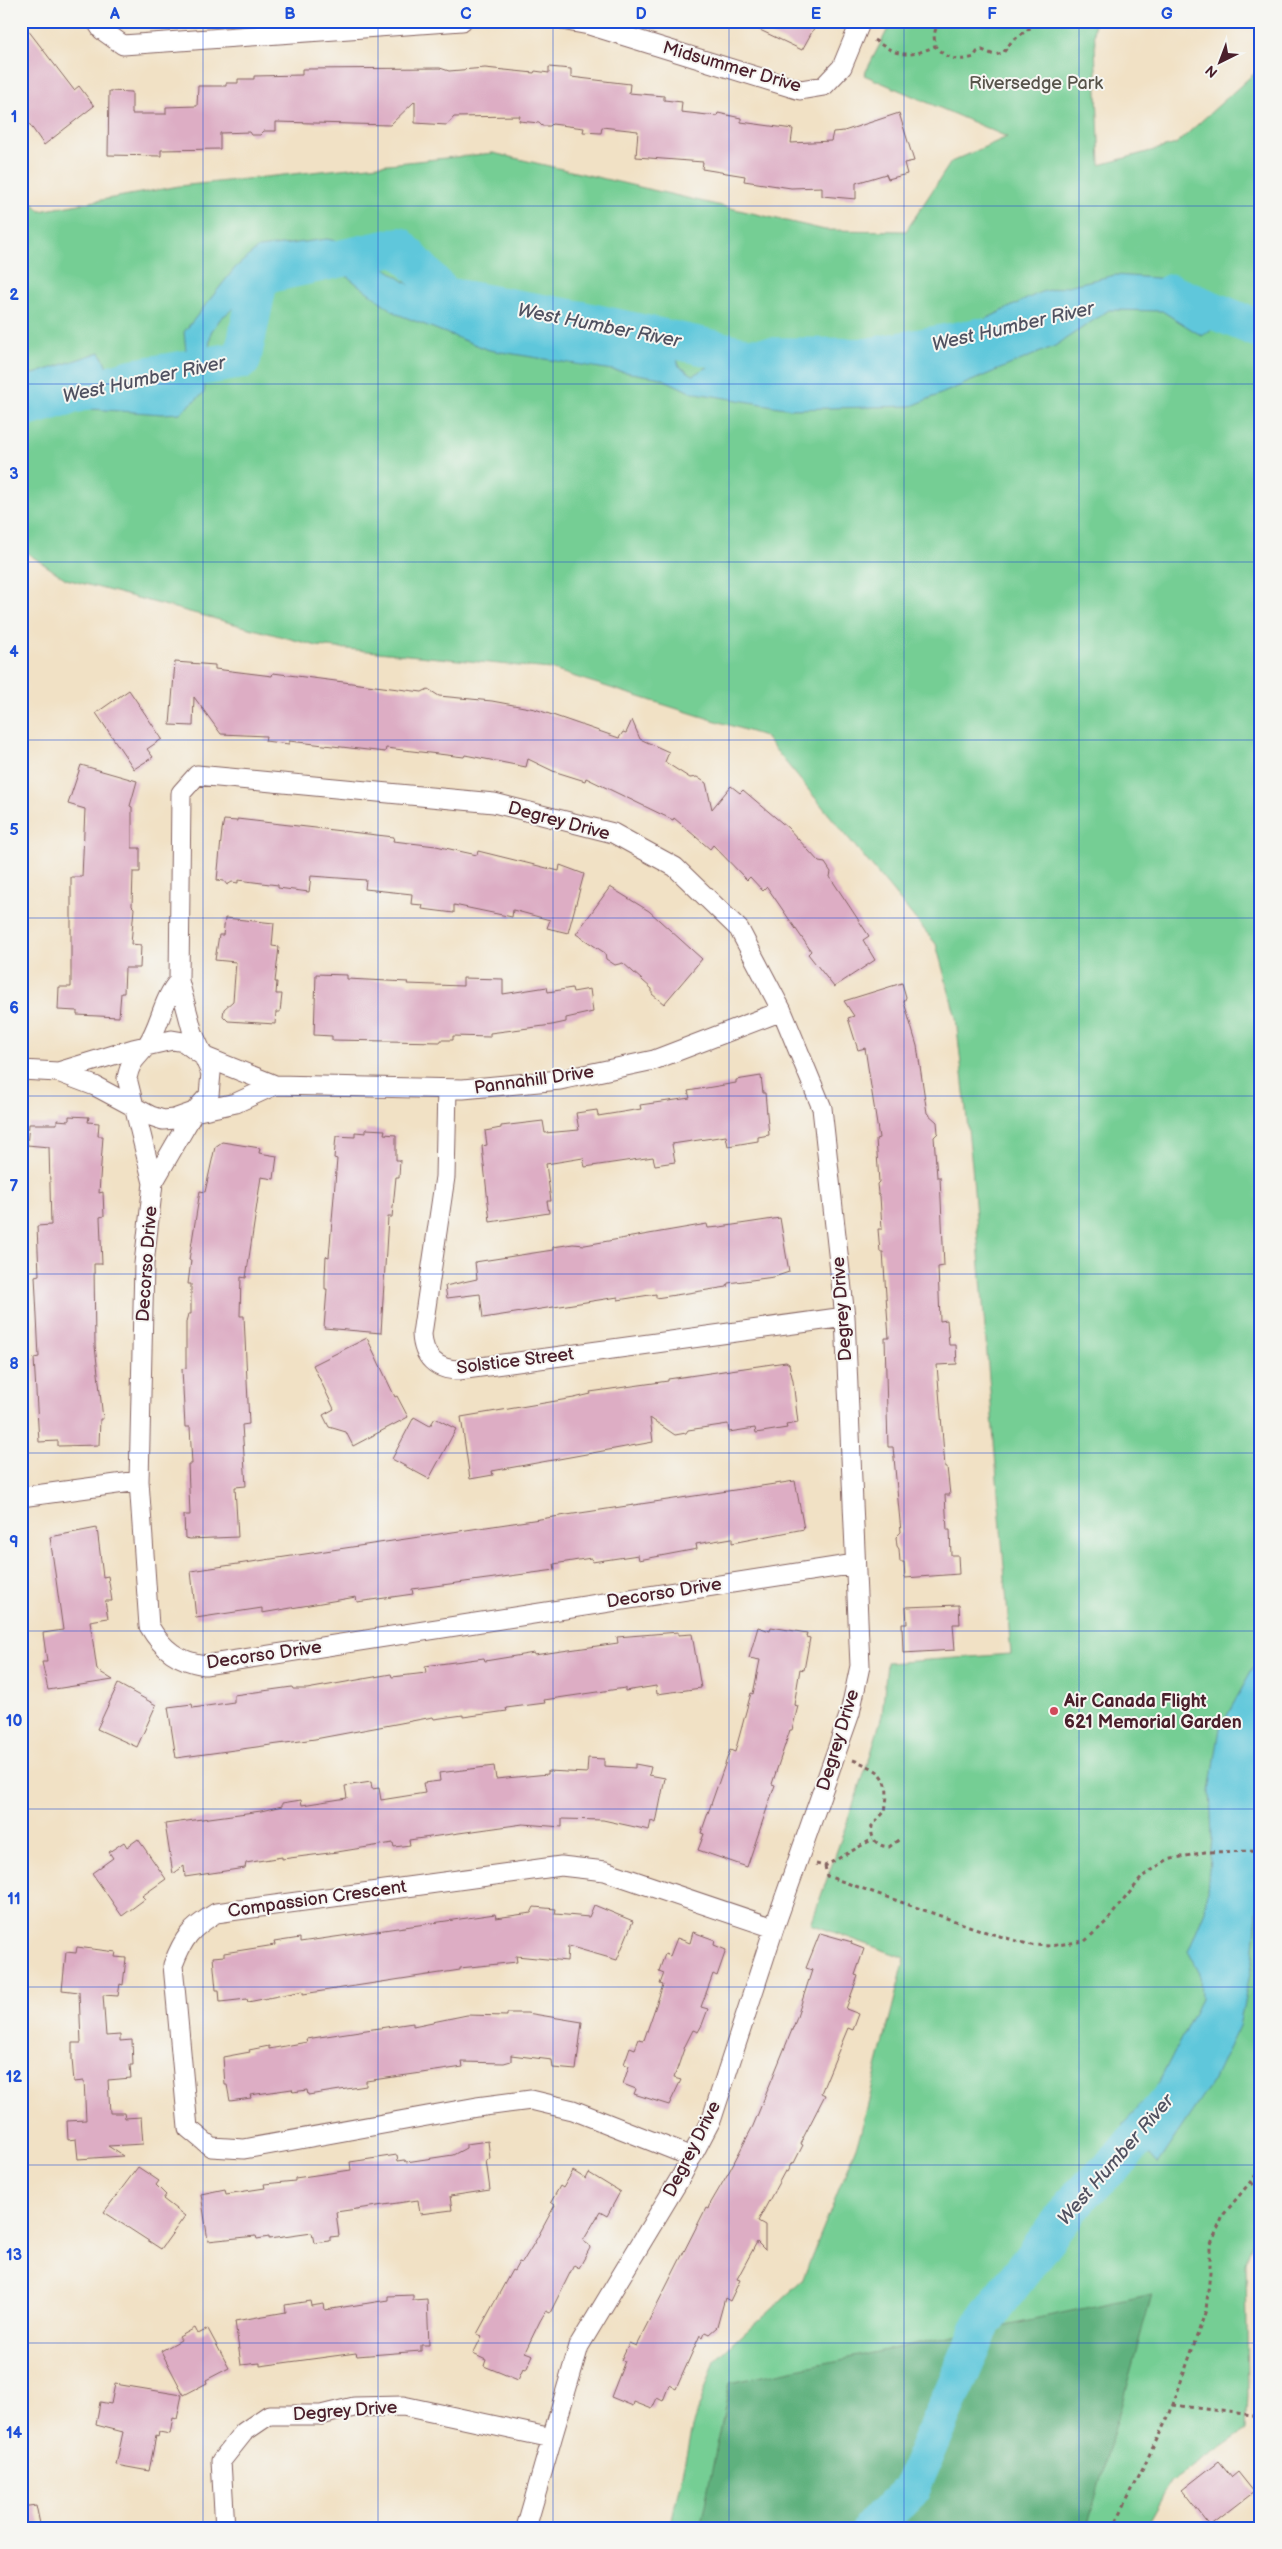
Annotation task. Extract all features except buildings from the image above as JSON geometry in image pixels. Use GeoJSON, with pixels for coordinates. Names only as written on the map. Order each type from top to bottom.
{"type":"FeatureCollection","features":[{"type":"Feature","properties":{"kind":"street"},"geometry":{"type":"LineString","coordinates":[[96,21],[102,30],[123,45],[462,21]]}},
{"type":"Feature","properties":{"kind":"street","name":"Midsummer Drive"},"geometry":{"type":"LineString","coordinates":[[567,21],[589,25],[800,90],[824,86],[842,67],[859,25]]}},
{"type":"Feature","properties":{"kind":"street","name":"Degrey Drive"},"geometry":{"type":"LineString","coordinates":[[203,1056],[193,1033],[179,981],[181,793],[197,775],[494,803],[612,833],[675,867],[740,929],[782,1011],[822,1108],[845,1317],[860,1666],[850,1713],[774,1928],[712,2118],[692,2157],[579,2346],[526,2528]]}},
{"type":"Feature","properties":{"kind":"street"},"geometry":{"type":"LineString","coordinates":[[153,1183],[127,1078],[130,1065],[147,1046],[167,998],[179,981]]}},
{"type":"Feature","properties":{"kind":"street","name":"Pannahill Drive"},"geometry":{"type":"LineString","coordinates":[[58,1072],[172,1040],[184,1042],[203,1056],[275,1085],[463,1090],[560,1080],[654,1060],[782,1011]]}},
{"type":"Feature","properties":{"kind":"street"},"geometry":{"type":"LineString","coordinates":[[194,1112],[209,1095],[211,1073],[203,1056]]}},
{"type":"Feature","properties":{"kind":"street","name":"Pannahill Drive"},"geometry":{"type":"LineString","coordinates":[[21,1070],[58,1072],[95,1086],[151,1116],[163,1120],[174,1119],[194,1112],[236,1103],[275,1085]]}},
{"type":"Feature","properties":{"kind":"street","name":"Solstice Street"},"geometry":{"type":"LineString","coordinates":[[447,1089],[445,1177],[422,1334],[425,1353],[440,1367],[459,1370],[845,1317]]}},
{"type":"Feature","properties":{"kind":"street","name":"Decorso Drive"},"geometry":{"type":"LineString","coordinates":[[194,1112],[153,1183],[144,1264],[139,1481],[149,1626],[158,1642],[171,1654],[187,1662],[205,1665],[855,1564]]}},
{"type":"Feature","properties":{"kind":"street"},"geometry":{"type":"LineString","coordinates":[[21,1497],[139,1481]]}},
{"type":"Feature","properties":{"kind":"street","name":"Compassion Crescent"},"geometry":{"type":"LineString","coordinates":[[692,2157],[574,2110],[531,2100],[477,2107],[244,2148],[211,2147],[188,2128],[174,1965],[181,1943],[196,1925],[216,1913],[561,1866],[605,1871],[774,1928]]}},
{"type":"Feature","properties":{"kind":"street","name":"Degrey Drive"},"geometry":{"type":"LineString","coordinates":[[225,2528],[221,2461],[244,2432],[269,2415],[321,2415],[354,2407],[403,2406],[552,2438]]}},
{"type":"Feature","properties":{"kind":"path"},"geometry":{"type":"LineString","coordinates":[[938,21],[934,34],[935,46],[948,58],[957,60],[974,57],[976,52],[982,50],[999,55],[1007,49],[1015,38],[1030,28],[1035,21]]}},
{"type":"Feature","properties":{"kind":"path"},"geometry":{"type":"LineString","coordinates":[[859,25],[899,54],[920,53],[935,46]]}},
{"type":"Feature","properties":{"kind":"path"},"geometry":{"type":"LineString","coordinates":[[836,1754],[876,1768],[882,1775],[885,1782],[886,1805],[885,1812],[872,1826],[873,1839],[879,1844],[889,1847],[901,1838]]}},
{"type":"Feature","properties":{"kind":"path"},"geometry":{"type":"LineString","coordinates":[[873,1839],[825,1866],[827,1876],[989,1933],[1032,1945],[1050,1946],[1085,1941],[1106,1922],[1143,1876],[1167,1860],[1205,1852],[1261,1851]]}},
{"type":"Feature","properties":{"kind":"path"},"geometry":{"type":"LineString","coordinates":[[1113,2528],[1172,2405],[1206,2310],[1210,2273],[1210,2246],[1224,2214],[1261,2170]]}},
{"type":"Feature","properties":{"kind":"path"},"geometry":{"type":"LineString","coordinates":[[1250,2182],[1261,2194]]}},
{"type":"Feature","properties":{"kind":"path"},"geometry":{"type":"LineString","coordinates":[[1172,2405],[1261,2416]]}},
{"type":"Feature","properties":{"kind":"green space","name":"Riversedge Park"},"geometry":{"type":"Polygon","coordinates":[[[892,21],[1094,21],[1100,165],[1176,144],[1261,67],[1261,2214],[1246,2262],[1248,2394],[1246,2430],[1171,2482],[1145,2528],[670,2528],[692,2427],[715,2360],[802,2281],[859,2139],[905,1958],[811,1924],[870,1757],[882,1715],[887,1663],[1011,1654],[972,1166],[956,1018],[936,944],[764,736],[550,669],[317,646],[66,579],[21,549],[21,190],[40,211],[179,186],[493,153],[825,230],[906,231],[951,162],[1007,137],[864,75],[892,21]]]}},
{"type":"Feature","properties":{"kind":"green space"},"geometry":{"type":"Polygon","coordinates":[[[1152,2294],[1087,2528],[700,2528],[730,2383],[1152,2294]]]}},
{"type":"Feature","properties":{"kind":"water"},"geometry":{"type":"Polygon","coordinates":[[[327,239],[356,249],[420,291],[462,307],[552,328],[674,347],[679,366],[693,375],[721,360],[800,373],[889,366],[1041,292],[1115,275],[1171,279],[1214,305],[1222,322],[1202,336],[1162,311],[1109,310],[1055,346],[912,406],[791,409],[690,392],[661,378],[489,350],[397,314],[345,275],[299,269],[265,285],[221,318],[211,332],[204,393],[180,413],[162,414],[48,406],[21,412],[21,373],[34,374],[100,352],[115,383],[141,395],[172,385],[188,370],[184,332],[235,268],[258,248],[327,239]]]}},
{"type":"Feature","properties":{"kind":"water"},"geometry":{"type":"Polygon","coordinates":[[[1261,1654],[1261,1864],[1253,1960],[1239,2026],[1213,2081],[1157,2164],[1122,2124],[1155,2090],[1201,1999],[1200,1974],[1188,1951],[1205,1910],[1212,1838],[1210,1791],[1220,1728],[1261,1654]]]}},
{"type":"Feature","properties":{"kind":"waterway","name":"West Humber River"},"geometry":{"type":"LineString","coordinates":[[21,407],[30,407],[132,378],[242,360],[260,276],[399,246],[445,296],[582,320],[747,356],[867,357],[979,337]]}},
{"type":"Feature","properties":{"kind":"waterway","name":"West Humber River"},"geometry":{"type":"LineString","coordinates":[[1171,293],[1261,330]]}},
{"type":"Feature","properties":{"kind":"waterway"},"geometry":{"type":"LineString","coordinates":[[1222,322],[1261,347]]}},
{"type":"Feature","properties":{"kind":"waterway","name":"West Humber River"},"geometry":{"type":"LineString","coordinates":[[871,2528],[910,2491],[983,2322],[1080,2196],[1123,2156],[1169,2100]]}},
{"type":"Feature","properties":{"kind":"place","name":"Air Canada Flight 621 Memorial Garden"},"geometry":{"type":"Point","coordinates":[1054,1711]}}]}
